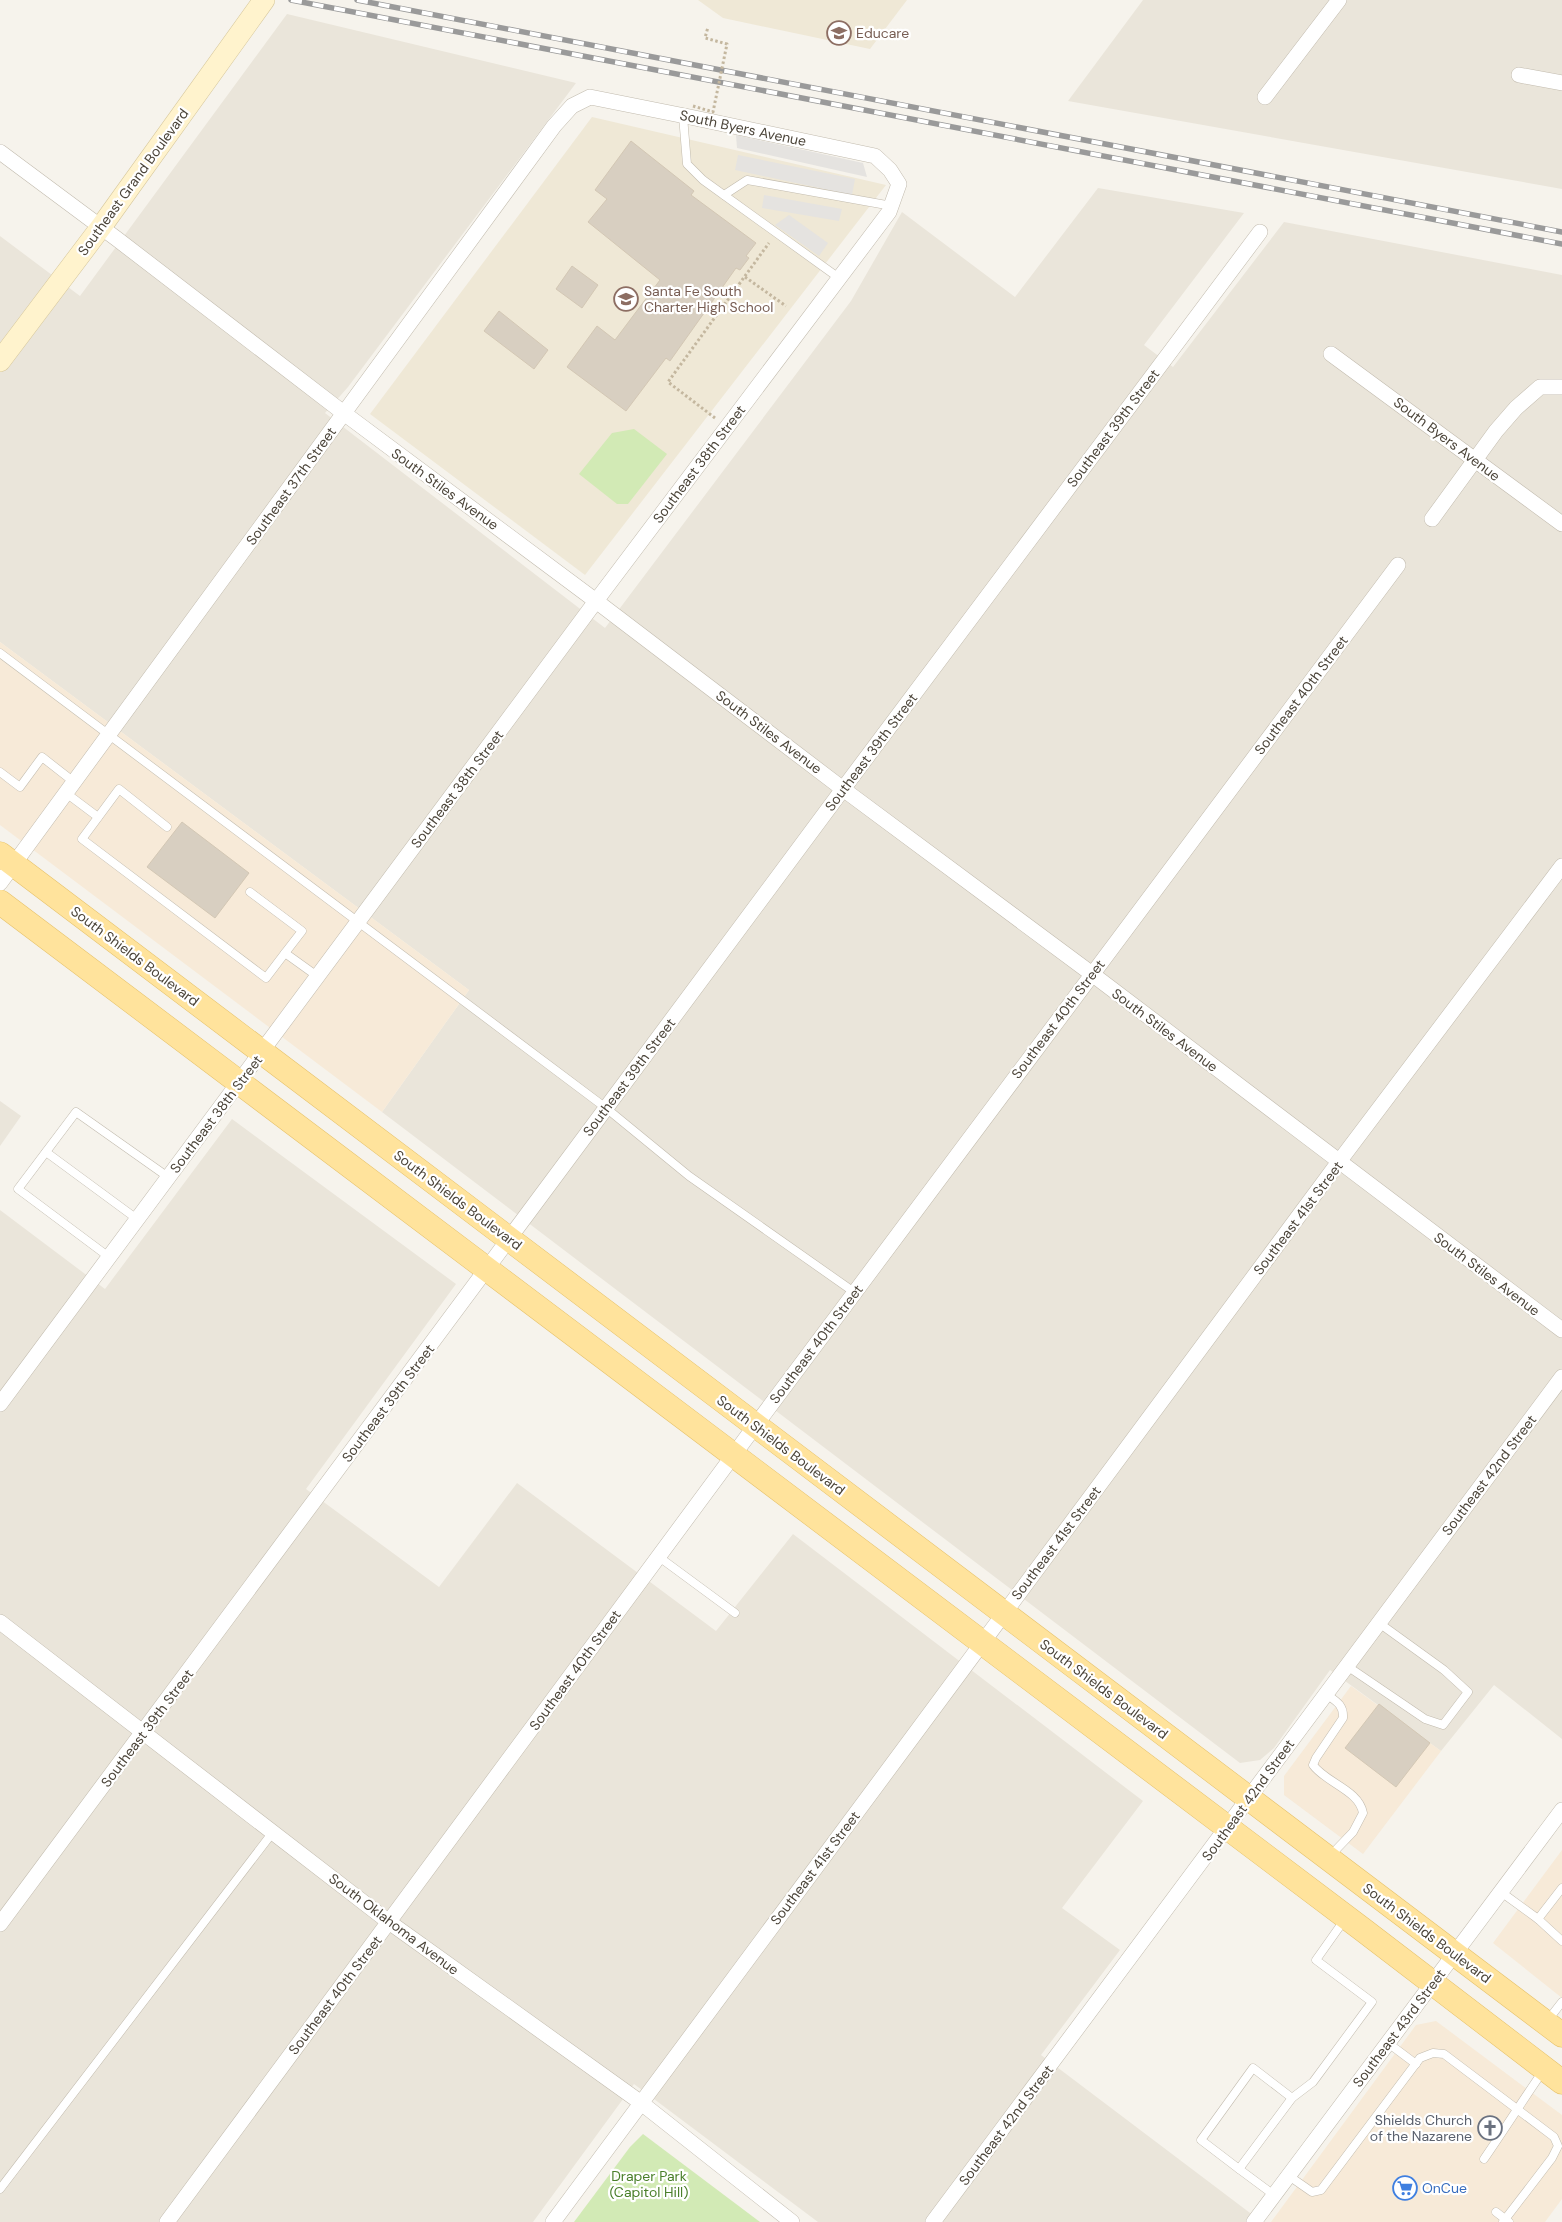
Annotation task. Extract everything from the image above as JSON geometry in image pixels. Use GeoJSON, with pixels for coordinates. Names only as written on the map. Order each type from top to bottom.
{"type":"FeatureCollection","features":[{"type":"Feature","properties":{"kind":"main road","name":"South Shields Boulevard"},"geometry":{"type":"LineString","coordinates":[[6,859],[1554,2029]]}},
{"type":"Feature","properties":{"kind":"main road"},"geometry":{"type":"LineString","coordinates":[[0,902],[983,1643],[1226,1829],[1433,1983],[1553,2076]]}},
{"type":"Feature","properties":{"kind":"street","name":"Southeast Grand Boulevard"},"geometry":{"type":"LineString","coordinates":[[0,361],[102,227],[264,0]]}},
{"type":"Feature","properties":{"kind":"street"},"geometry":{"type":"LineString","coordinates":[[1265,97],[1338,0]]}},
{"type":"Feature","properties":{"kind":"street"},"geometry":{"type":"LineString","coordinates":[[1519,75],[1562,83]]}},
{"type":"Feature","properties":{"kind":"street","name":"South Byers Avenue"},"geometry":{"type":"LineString","coordinates":[[590,98],[689,113],[875,156],[890,170]]}},
{"type":"Feature","properties":{"kind":"street","name":"Southeast 37th Street"},"geometry":{"type":"LineString","coordinates":[[0,883],[6,859],[70,787],[345,414],[554,126],[572,106],[590,98]]}},
{"type":"Feature","properties":{"kind":"street","name":"South Stiles Avenue"},"geometry":{"type":"LineString","coordinates":[[0,152],[102,227],[345,414],[596,600],[843,789],[1092,974],[1338,1163],[1562,1330]]}},
{"type":"Feature","properties":{"kind":"street","name":"Southeast 38th Street"},"geometry":{"type":"LineString","coordinates":[[0,1404],[596,600],[892,206],[898,184],[890,170]]}},
{"type":"Feature","properties":{"kind":"street","name":"Southeast 39th Street"},"geometry":{"type":"LineString","coordinates":[[0,1924],[843,789],[1260,232]]}},
{"type":"Feature","properties":{"kind":"street","name":"South Byers Avenue"},"geometry":{"type":"LineString","coordinates":[[1331,354],[1562,524]]}},
{"type":"Feature","properties":{"kind":"street"},"geometry":{"type":"LineString","coordinates":[[1432,519],[1496,431],[1516,408],[1540,387],[1562,386]]}},
{"type":"Feature","properties":{"kind":"street","name":"Southeast 40th Street"},"geometry":{"type":"LineString","coordinates":[[167,2222],[854,1292],[1398,565]]}},
{"type":"Feature","properties":{"kind":"street","name":"Southeast 41st Street"},"geometry":{"type":"LineString","coordinates":[[553,2222],[640,2102],[1338,1163],[1562,866]]}},
{"type":"Feature","properties":{"kind":"street","name":"Southeast 42nd Street"},"geometry":{"type":"LineString","coordinates":[[933,2222],[1562,1378]]}},
{"type":"Feature","properties":{"kind":"street","name":"South Oklahoma Avenue"},"geometry":{"type":"LineString","coordinates":[[0,1622],[389,1922],[640,2102],[792,2222]]}},
{"type":"Feature","properties":{"kind":"street","name":"Southeast 43rd Street"},"geometry":{"type":"LineString","coordinates":[[1254,2222],[1562,1810]]}},
{"type":"Feature","properties":{"kind":"lane"},"geometry":{"type":"LineString","coordinates":[[689,113],[687,164],[703,180],[839,278]]}},
{"type":"Feature","properties":{"kind":"lane"},"geometry":{"type":"LineString","coordinates":[[724,195],[747,180],[892,206]]}},
{"type":"Feature","properties":{"kind":"lane"},"geometry":{"type":"LineString","coordinates":[[0,653],[606,1108],[689,1176],[854,1292]]}},
{"type":"Feature","properties":{"kind":"lane"},"geometry":{"type":"LineString","coordinates":[[0,772],[20,787],[42,757],[98,817]]}},
{"type":"Feature","properties":{"kind":"lane"},"geometry":{"type":"LineString","coordinates":[[167,826],[119,789],[82,839],[266,978],[302,931],[250,892]]}},
{"type":"Feature","properties":{"kind":"lane"},"geometry":{"type":"LineString","coordinates":[[285,954],[317,976]]}},
{"type":"Feature","properties":{"kind":"lane"},"geometry":{"type":"LineString","coordinates":[[109,1257],[18,1189],[76,1112],[168,1177]]}},
{"type":"Feature","properties":{"kind":"lane"},"geometry":{"type":"LineString","coordinates":[[46,1152],[137,1219]]}},
{"type":"Feature","properties":{"kind":"lane"},"geometry":{"type":"LineString","coordinates":[[659,1557],[735,1613]]}},
{"type":"Feature","properties":{"kind":"lane"},"geometry":{"type":"LineString","coordinates":[[1346,1666],[1425,1719],[1443,1725],[1453,1712],[1468,1692],[1444,1670],[1379,1623]]}},
{"type":"Feature","properties":{"kind":"lane"},"geometry":{"type":"LineString","coordinates":[[1326,1694],[1341,1704],[1344,1711],[1343,1718],[1316,1758],[1314,1766],[1357,1800],[1363,1813],[1352,1832],[1328,1858]]}},
{"type":"Feature","properties":{"kind":"lane"},"geometry":{"type":"LineString","coordinates":[[0,2190],[273,1832]]}},
{"type":"Feature","properties":{"kind":"lane"},"geometry":{"type":"LineString","coordinates":[[1538,1919],[1562,1888]]}},
{"type":"Feature","properties":{"kind":"lane"},"geometry":{"type":"LineString","coordinates":[[1501,1892],[1538,1919],[1562,1941]]}},
{"type":"Feature","properties":{"kind":"lane"},"geometry":{"type":"LineString","coordinates":[[1239,2169],[1292,2098],[1314,2082],[1372,2002],[1316,1960],[1346,1918]]}},
{"type":"Feature","properties":{"kind":"lane"},"geometry":{"type":"LineString","coordinates":[[1554,2029],[1562,2002]]}},
{"type":"Feature","properties":{"kind":"lane"},"geometry":{"type":"LineString","coordinates":[[1388,2043],[1416,2064]]}},
{"type":"Feature","properties":{"kind":"lane"},"geometry":{"type":"LineString","coordinates":[[1288,2176],[1312,2192],[1321,2190],[1420,2058],[1433,2053],[1444,2054],[1554,2137],[1558,2146],[1552,2158],[1506,2221],[1496,2212]]}},
{"type":"Feature","properties":{"kind":"lane"},"geometry":{"type":"LineString","coordinates":[[1274,2195],[1201,2140],[1253,2068],[1292,2098]]}},
{"type":"Feature","properties":{"kind":"lane"},"geometry":{"type":"LineString","coordinates":[[1484,2159],[1510,2122],[1516,2109],[1553,2076]]}},
{"type":"Feature","properties":{"kind":"path"},"geometry":{"type":"LineString","coordinates":[[689,113],[713,112],[726,44],[705,38],[708,28]]}},
{"type":"Feature","properties":{"kind":"path"},"geometry":{"type":"LineString","coordinates":[[715,418],[668,382],[771,240]]}},
{"type":"Feature","properties":{"kind":"path"},"geometry":{"type":"LineString","coordinates":[[745,277],[786,306]]}},
{"type":"Feature","properties":{"kind":"shaded area","name":"Educare"},"geometry":{"type":"Polygon","coordinates":[[[698,0],[907,0],[870,49],[723,18],[698,0]]]}},
{"type":"Feature","properties":{"kind":"shaded area"},"geometry":{"type":"Polygon","coordinates":[[[1143,0],[1562,0],[1562,189],[1068,101],[1143,0]]]}},
{"type":"Feature","properties":{"kind":"shaded area"},"geometry":{"type":"Polygon","coordinates":[[[287,14],[576,83],[348,387],[325,413],[605,628],[851,301],[902,212],[1015,297],[1098,188],[1244,213],[1144,345],[1173,367],[1284,222],[1562,275],[1562,1739],[1494,1685],[1441,1751],[1330,1670],[1274,1748],[1260,1760],[1240,1763],[382,1112],[469,990],[0,642],[0,236],[80,296],[287,14]]]}},
{"type":"Feature","properties":{"kind":"shaded area","name":"Santa Fe South Charter High School"},"geometry":{"type":"Polygon","coordinates":[[[592,117],[886,185],[585,575],[370,414],[592,117]]]}},
{"type":"Feature","properties":{"kind":"shaded area"},"geometry":{"type":"Polygon","coordinates":[[[736,135],[863,163],[867,177],[737,148],[736,135]]]}},
{"type":"Feature","properties":{"kind":"shaded area"},"geometry":{"type":"Polygon","coordinates":[[[738,155],[855,179],[852,195],[735,170],[738,155]]]}},
{"type":"Feature","properties":{"kind":"shaded area"},"geometry":{"type":"Polygon","coordinates":[[[764,195],[842,209],[839,221],[762,208],[764,195]]]}},
{"type":"Feature","properties":{"kind":"shaded area"},"geometry":{"type":"Polygon","coordinates":[[[789,215],[828,243],[819,256],[775,225],[789,215]]]}},
{"type":"Feature","properties":{"kind":"shaded area"},"geometry":{"type":"Polygon","coordinates":[[[0,642],[469,990],[382,1112],[0,825],[0,642]]]}},
{"type":"Feature","properties":{"kind":"shaded area"},"geometry":{"type":"Polygon","coordinates":[[[0,1101],[21,1116],[0,1146],[0,1101]]]}},
{"type":"Feature","properties":{"kind":"shaded area"},"geometry":{"type":"Polygon","coordinates":[[[232,1119],[456,1284],[306,1489],[439,1587],[517,1483],[716,1631],[793,1534],[1143,1801],[1062,1908],[1120,1950],[1041,2055],[1262,2222],[818,2222],[634,2084],[533,2222],[0,2222],[0,1210],[105,1289],[232,1119]]]}},
{"type":"Feature","properties":{"kind":"shaded area"},"geometry":{"type":"Polygon","coordinates":[[[1351,1686],[1441,1751],[1363,1854],[1284,1795],[1284,1776],[1351,1686]]]}},
{"type":"Feature","properties":{"kind":"shaded area"},"geometry":{"type":"Polygon","coordinates":[[[1562,1850],[1562,1998],[1493,1943],[1562,1850]]]}},
{"type":"Feature","properties":{"kind":"shaded area"},"geometry":{"type":"Polygon","coordinates":[[[1436,2021],[1562,2115],[1562,2199],[1545,2222],[1271,2222],[1416,2025],[1436,2021]]]}},
{"type":"Feature","properties":{"kind":"green space"},"geometry":{"type":"Polygon","coordinates":[[[634,429],[667,454],[628,504],[617,504],[579,474],[612,433],[634,429]]]}},
{"type":"Feature","properties":{"kind":"green space","name":"Draper Park (Capitol Hill)"},"geometry":{"type":"Polygon","coordinates":[[[643,2134],[760,2222],[574,2222],[630,2147],[643,2134]]]}},
{"type":"Feature","properties":{"kind":"building"},"geometry":{"type":"Polygon","coordinates":[[[631,141],[694,191],[691,195],[756,243],[746,256],[749,258],[740,270],[736,268],[670,361],[666,358],[626,411],[567,367],[597,326],[615,340],[660,280],[588,222],[607,199],[595,190],[631,141]]]}},
{"type":"Feature","properties":{"kind":"building"},"geometry":{"type":"Polygon","coordinates":[[[572,266],[598,285],[582,308],[556,289],[572,266]]]}},
{"type":"Feature","properties":{"kind":"building"},"geometry":{"type":"Polygon","coordinates":[[[499,311],[548,350],[534,369],[484,331],[499,311]]]}},
{"type":"Feature","properties":{"kind":"building"},"geometry":{"type":"Polygon","coordinates":[[[182,822],[249,873],[215,918],[147,867],[182,822]]]}},
{"type":"Feature","properties":{"kind":"building"},"geometry":{"type":"Polygon","coordinates":[[[1379,1704],[1430,1743],[1396,1787],[1345,1748],[1379,1704]]]}},
{"type":"Feature","properties":{"kind":"railway"},"geometry":{"type":"LineString","coordinates":[[291,0],[1562,244]]}},
{"type":"Feature","properties":{"kind":"railway"},"geometry":{"type":"LineString","coordinates":[[357,0],[1562,232]]}},
{"type":"Feature","properties":{"kind":"place","name":"Educare"},"geometry":{"type":"Point","coordinates":[839,33]}},
{"type":"Feature","properties":{"kind":"place","name":"Santa Fe South Charter High School"},"geometry":{"type":"Point","coordinates":[626,299]}},
{"type":"Feature","properties":{"kind":"place","name":"Shields Church of the Nazarene"},"geometry":{"type":"Point","coordinates":[1490,2128]}},
{"type":"Feature","properties":{"kind":"place","name":"OnCue"},"geometry":{"type":"Point","coordinates":[1405,2188]}}]}
